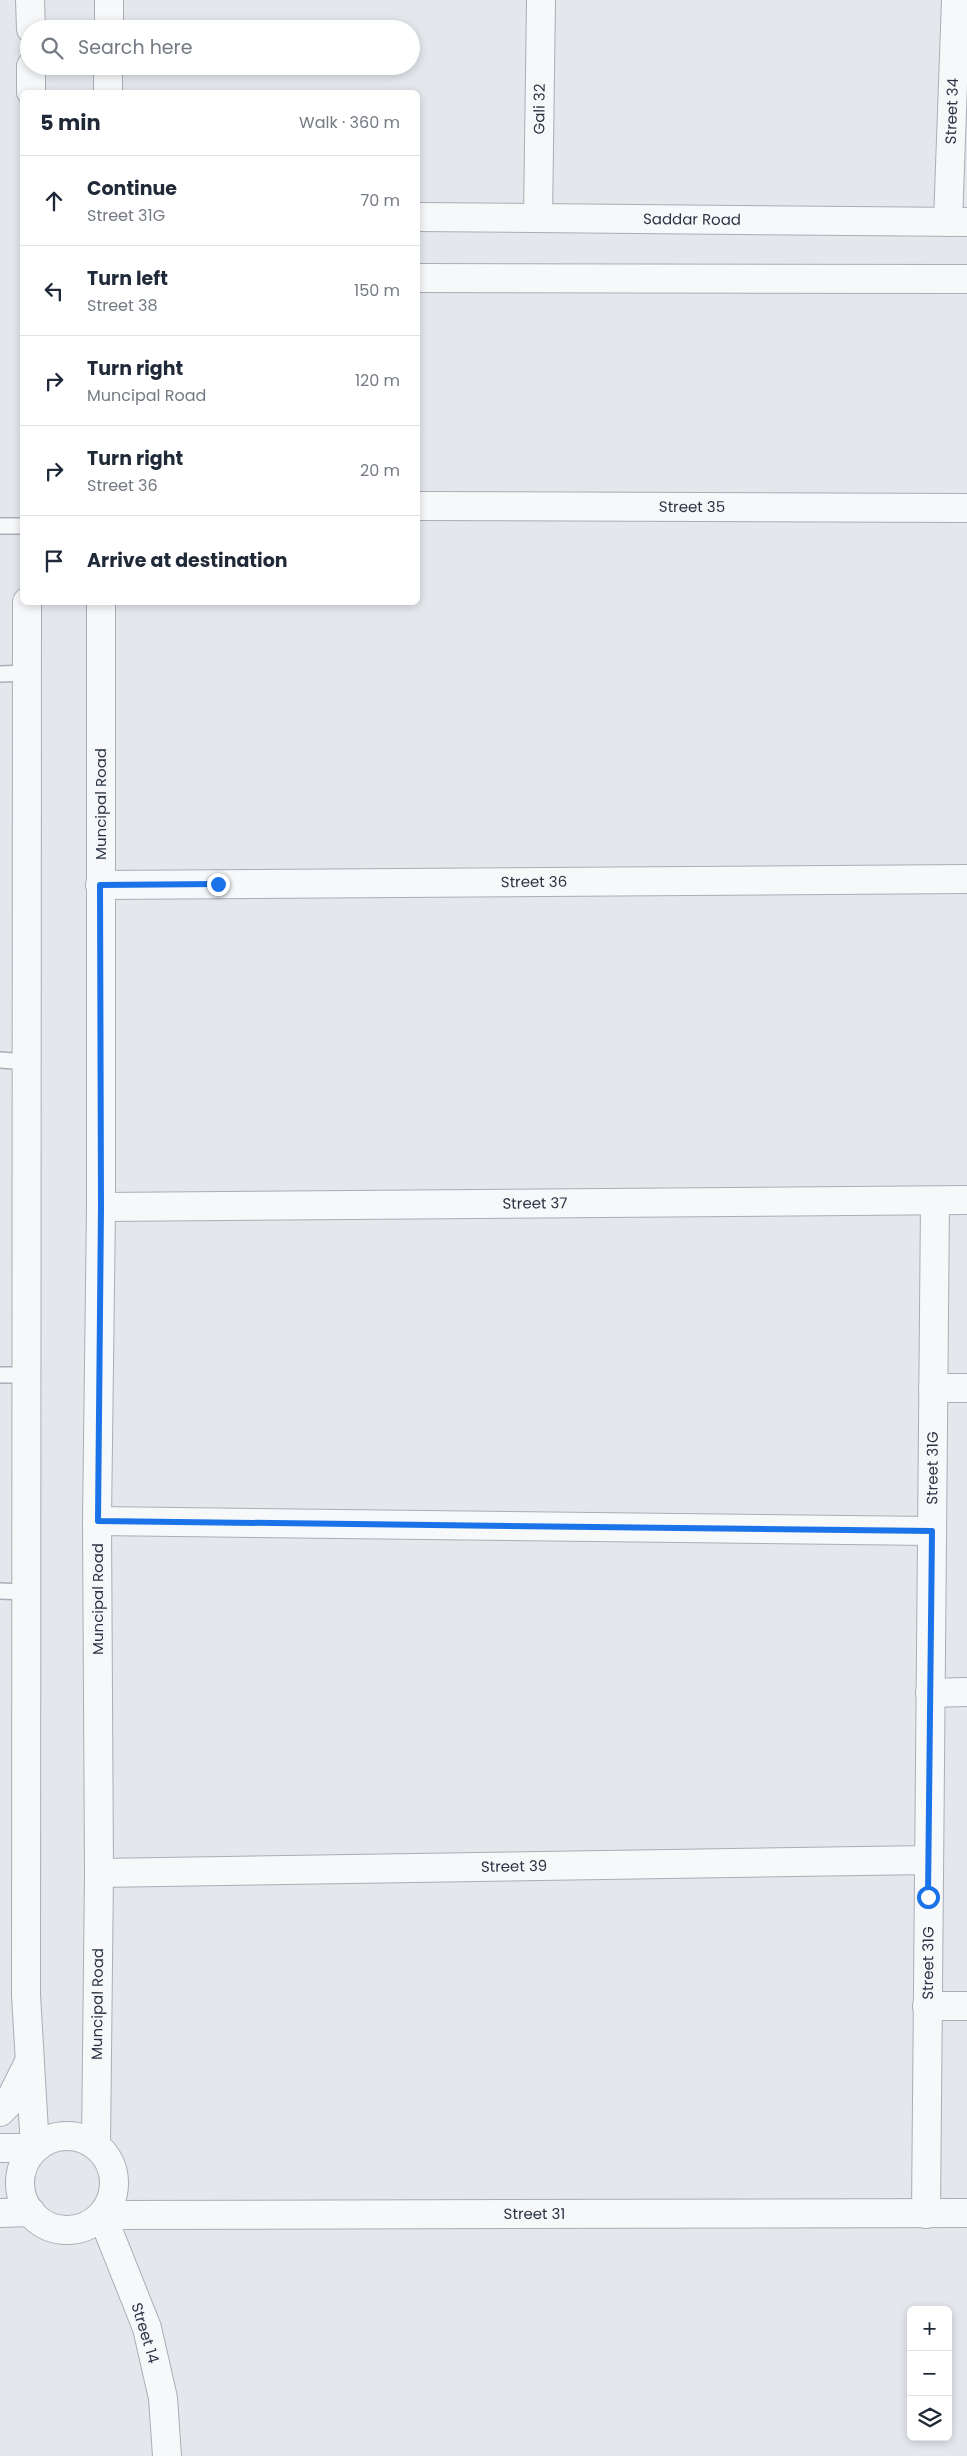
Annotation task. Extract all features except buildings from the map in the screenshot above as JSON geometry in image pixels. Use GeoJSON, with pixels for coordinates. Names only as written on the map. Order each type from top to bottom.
{"type":"FeatureCollection","features":[{"type":"Feature","properties":{"kind":"street"},"geometry":{"type":"LineString","coordinates":[[30,0],[31,20]]}},
{"type":"Feature","properties":{"kind":"street"},"geometry":{"type":"LineString","coordinates":[[109,0],[109,20]]}},
{"type":"Feature","properties":{"kind":"street","name":"Gali 32"},"geometry":{"type":"LineString","coordinates":[[538,218],[541,0]]}},
{"type":"Feature","properties":{"kind":"street","name":"Street 34"},"geometry":{"type":"LineString","coordinates":[[956,0],[958,222]]}},
{"type":"Feature","properties":{"kind":"street"},"geometry":{"type":"LineString","coordinates":[[31,75],[31,90]]}},
{"type":"Feature","properties":{"kind":"street"},"geometry":{"type":"LineString","coordinates":[[108,75],[108,90]]}},
{"type":"Feature","properties":{"kind":"street","name":"Saddar Road"},"geometry":{"type":"LineString","coordinates":[[420,217],[958,222]]}},
{"type":"Feature","properties":{"kind":"street"},"geometry":{"type":"LineString","coordinates":[[420,278],[967,279]]}},
{"type":"Feature","properties":{"kind":"street","name":"Street 35"},"geometry":{"type":"LineString","coordinates":[[420,506],[967,508]]}},
{"type":"Feature","properties":{"kind":"street"},"geometry":{"type":"LineString","coordinates":[[26,605],[13,673],[27,1062],[27,1375],[13,1591],[26,1995],[35,2148]]}},
{"type":"Feature","properties":{"kind":"street","name":"Muncipal Road"},"geometry":{"type":"LineString","coordinates":[[96,2145],[99,1873],[98,1521],[101,1207],[101,605]]}},
{"type":"Feature","properties":{"kind":"street","name":"Street 36"},"geometry":{"type":"LineString","coordinates":[[100,885],[967,879]]}},
{"type":"Feature","properties":{"kind":"street","name":"Street 37"},"geometry":{"type":"LineString","coordinates":[[101,1207],[967,1200]]}},
{"type":"Feature","properties":{"kind":"street","name":"Street 31G"},"geometry":{"type":"LineString","coordinates":[[926,2214],[935,1201]]}},
{"type":"Feature","properties":{"kind":"street"},"geometry":{"type":"LineString","coordinates":[[933,1388],[967,1388]]}},
{"type":"Feature","properties":{"kind":"street"},"geometry":{"type":"LineString","coordinates":[[98,1521],[932,1531]]}},
{"type":"Feature","properties":{"kind":"street"},"geometry":{"type":"LineString","coordinates":[[930,1693],[967,1692]]}},
{"type":"Feature","properties":{"kind":"street","name":"Street 39"},"geometry":{"type":"LineString","coordinates":[[99,1873],[929,1860]]}},
{"type":"Feature","properties":{"kind":"street"},"geometry":{"type":"LineString","coordinates":[[927,2006],[967,2006]]}},
{"type":"Feature","properties":{"kind":"street"},"geometry":{"type":"LineString","coordinates":[[0,2112],[8,2104],[30,2059]]}},
{"type":"Feature","properties":{"kind":"street"},"geometry":{"type":"LineString","coordinates":[[72,2135],[84,2138],[96,2145],[107,2157],[113,2171],[115,2187],[111,2202],[102,2215],[89,2225],[74,2230],[58,2229],[43,2223],[30,2212],[23,2201],[20,2187],[21,2172],[26,2159],[35,2148],[45,2141],[72,2135]]}},
{"type":"Feature","properties":{"kind":"street"},"geometry":{"type":"LineString","coordinates":[[0,2148],[35,2148]]}},
{"type":"Feature","properties":{"kind":"street"},"geometry":{"type":"LineString","coordinates":[[0,2213],[30,2212]]}},
{"type":"Feature","properties":{"kind":"street","name":"Street 31"},"geometry":{"type":"LineString","coordinates":[[102,2215],[967,2214]]}},
{"type":"Feature","properties":{"kind":"street","name":"Street 14"},"geometry":{"type":"LineString","coordinates":[[102,2215],[147,2328],[163,2398],[167,2456]]}},
{"type":"Feature","properties":{"kind":"lane"},"geometry":{"type":"LineString","coordinates":[[0,526],[20,526]]}},
{"type":"Feature","properties":{"kind":"lane"},"geometry":{"type":"LineString","coordinates":[[0,1060],[27,1062]]}},
{"type":"Feature","properties":{"kind":"lane"},"geometry":{"type":"LineString","coordinates":[[0,1375],[27,1375]]}},
{"type":"Feature","properties":{"kind":"route"},"geometry":{"type":"LineString","coordinates":[[218,884],[100,885],[101,1207],[98,1521],[932,1531],[928,1897]]}}]}
